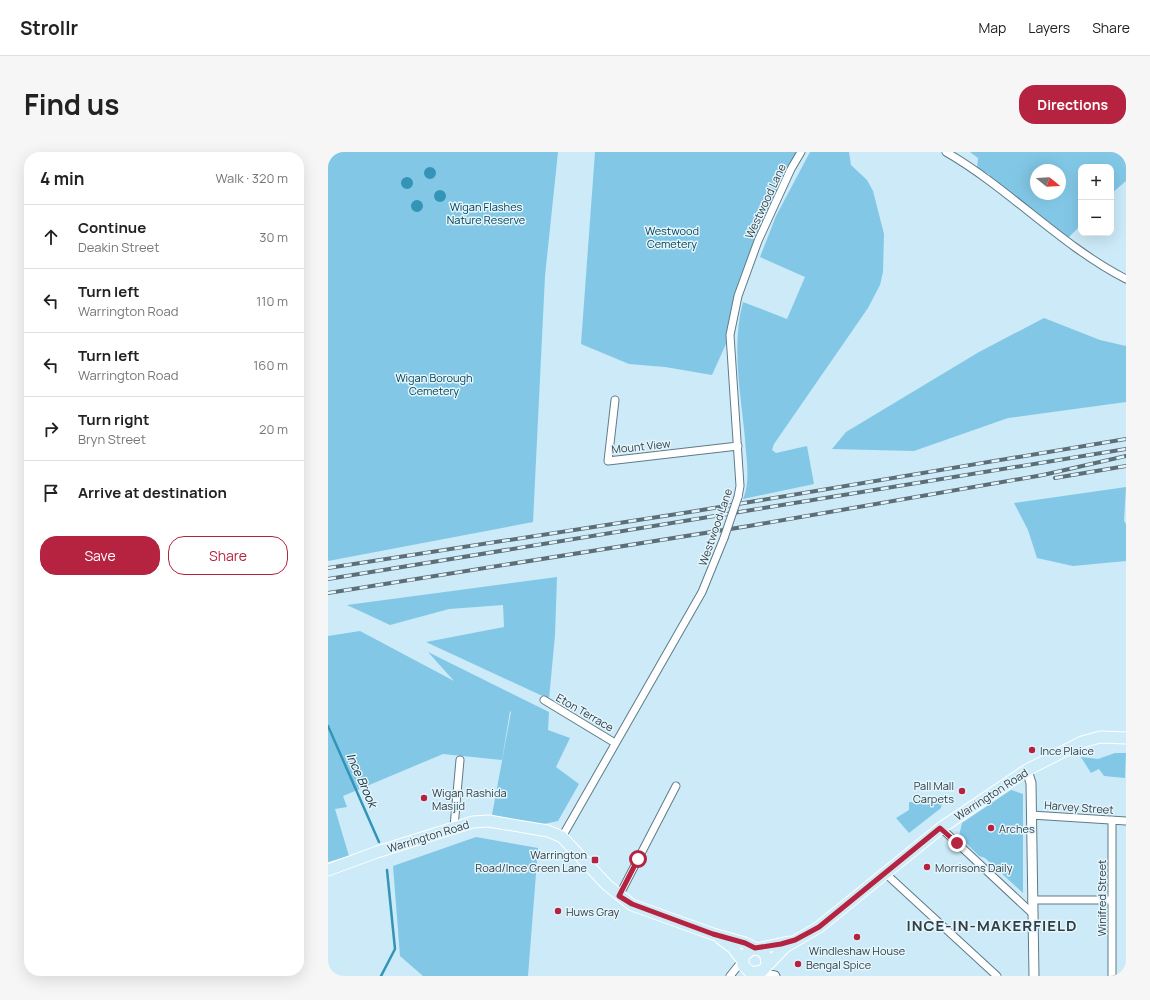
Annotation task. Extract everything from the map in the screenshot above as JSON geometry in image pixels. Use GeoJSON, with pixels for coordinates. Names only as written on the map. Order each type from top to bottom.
{"type":"FeatureCollection","features":[{"type":"Feature","properties":{"kind":"main road","name":"Warrington Road"},"geometry":{"type":"LineString","coordinates":[[758,972],[778,952],[795,940],[819,927],[940,828],[1028,770],[1082,742],[1100,737],[1126,738]]}},
{"type":"Feature","properties":{"kind":"main road","name":"Warrington Road"},"geometry":{"type":"LineString","coordinates":[[328,870],[377,852],[454,827],[488,821],[530,827],[548,831],[562,837],[619,896],[632,904],[756,948],[795,940]]}},
{"type":"Feature","properties":{"kind":"main road","name":"Warrington Road"},"geometry":{"type":"LineString","coordinates":[[713,934],[729,945],[742,960]]}},
{"type":"Feature","properties":{"kind":"main road"},"geometry":{"type":"LineString","coordinates":[[756,948],[761,950],[766,956],[758,972],[744,969],[742,960],[745,953],[756,948]]}},
{"type":"Feature","properties":{"kind":"street","name":"Westwood Lane"},"geometry":{"type":"LineString","coordinates":[[562,837],[702,592],[724,538],[738,497],[740,486],[730,335],[738,296],[758,241],[790,169],[801,152]]}},
{"type":"Feature","properties":{"kind":"street"},"geometry":{"type":"LineString","coordinates":[[946,152],[965,163],[1065,242],[1126,279]]}},
{"type":"Feature","properties":{"kind":"street","name":"Mount View"},"geometry":{"type":"LineString","coordinates":[[615,400],[608,461],[738,446]]}},
{"type":"Feature","properties":{"kind":"street","name":"Eton Terrace"},"geometry":{"type":"LineString","coordinates":[[544,700],[616,743]]}},
{"type":"Feature","properties":{"kind":"street"},"geometry":{"type":"LineString","coordinates":[[454,827],[460,760]]}},
{"type":"Feature","properties":{"kind":"street"},"geometry":{"type":"LineString","coordinates":[[1028,770],[1031,783],[1034,976]]}},
{"type":"Feature","properties":{"kind":"street"},"geometry":{"type":"LineString","coordinates":[[619,896],[676,786]]}},
{"type":"Feature","properties":{"kind":"street","name":"Harvey Street"},"geometry":{"type":"LineString","coordinates":[[1031,815],[1126,821]]}},
{"type":"Feature","properties":{"kind":"street","name":"Winifred Street"},"geometry":{"type":"LineString","coordinates":[[1112,820],[1112,976]]}},
{"type":"Feature","properties":{"kind":"street"},"geometry":{"type":"LineString","coordinates":[[940,828],[1033,914]]}},
{"type":"Feature","properties":{"kind":"street"},"geometry":{"type":"LineString","coordinates":[[885,873],[997,976]]}},
{"type":"Feature","properties":{"kind":"street"},"geometry":{"type":"LineString","coordinates":[[1032,900],[1112,900]]}},
{"type":"Feature","properties":{"kind":"street"},"geometry":{"type":"LineString","coordinates":[[730,976],[742,960]]}},
{"type":"Feature","properties":{"kind":"street"},"geometry":{"type":"LineString","coordinates":[[758,972],[775,976]]}},
{"type":"Feature","properties":{"kind":"green space","name":"Wigan Borough Cemetery"},"geometry":{"type":"Polygon","coordinates":[[[328,152],[558,152],[545,276],[533,522],[328,561],[328,152]]]}},
{"type":"Feature","properties":{"kind":"green space","name":"Westwood Cemetery"},"geometry":{"type":"Polygon","coordinates":[[[595,152],[801,152],[758,241],[730,335],[712,375],[665,367],[629,364],[581,344],[595,152]]]}},
{"type":"Feature","properties":{"kind":"green space"},"geometry":{"type":"Polygon","coordinates":[[[810,152],[849,152],[851,165],[867,180],[873,191],[884,234],[883,272],[880,285],[868,308],[774,444],[772,450],[776,453],[807,446],[814,484],[743,499],[747,485],[747,469],[737,353],[739,319],[743,302],[787,319],[805,277],[760,257],[776,216],[810,152]]]}},
{"type":"Feature","properties":{"kind":"green space"},"geometry":{"type":"Polygon","coordinates":[[[970,152],[1126,152],[1126,181],[1114,191],[1114,164],[1078,164],[1078,228],[1068,238],[1066,238],[993,181],[989,174],[977,169],[978,158],[970,152]]]}},
{"type":"Feature","properties":{"kind":"green space"},"geometry":{"type":"Polygon","coordinates":[[[1044,318],[1100,340],[1126,346],[1126,402],[1008,418],[914,451],[832,449],[846,432],[979,352],[1044,318]]]}},
{"type":"Feature","properties":{"kind":"green space"},"geometry":{"type":"Polygon","coordinates":[[[1126,487],[1124,521],[1126,524],[1126,561],[1073,566],[1037,558],[1028,530],[1014,503],[1126,487]]]}},
{"type":"Feature","properties":{"kind":"green space"},"geometry":{"type":"Polygon","coordinates":[[[557,577],[555,635],[549,699],[426,642],[504,627],[503,605],[449,609],[390,625],[347,605],[557,577]]]}},
{"type":"Feature","properties":{"kind":"green space"},"geometry":{"type":"Polygon","coordinates":[[[360,631],[454,681],[428,652],[549,712],[548,730],[570,738],[556,767],[579,784],[558,821],[539,825],[492,815],[511,712],[510,711],[502,760],[443,754],[343,796],[347,807],[335,809],[349,856],[328,862],[328,636],[360,631]]]}},
{"type":"Feature","properties":{"kind":"green space"},"geometry":{"type":"Polygon","coordinates":[[[1115,753],[1126,753],[1125,778],[1104,776],[1099,769],[1091,773],[1081,757],[1098,759],[1115,753]]]}},
{"type":"Feature","properties":{"kind":"green space"},"geometry":{"type":"Polygon","coordinates":[[[1011,790],[1023,794],[1023,893],[985,858],[979,856],[959,836],[962,823],[1011,790]]]}},
{"type":"Feature","properties":{"kind":"green space"},"geometry":{"type":"Polygon","coordinates":[[[909,802],[942,803],[941,808],[909,833],[896,818],[909,810],[909,802]]]}},
{"type":"Feature","properties":{"kind":"green space"},"geometry":{"type":"Polygon","coordinates":[[[476,837],[538,848],[528,976],[423,976],[400,956],[393,866],[476,837]]]}},
{"type":"Feature","properties":{"kind":"shaded area"},"geometry":{"type":"Polygon","coordinates":[[[428,167],[432,167],[436,173],[432,179],[428,179],[424,175],[424,171],[428,167]]]}},
{"type":"Feature","properties":{"kind":"shaded area"},"geometry":{"type":"Polygon","coordinates":[[[405,177],[409,177],[413,183],[409,189],[405,189],[401,185],[401,181],[405,177]]]}},
{"type":"Feature","properties":{"kind":"shaded area"},"geometry":{"type":"Polygon","coordinates":[[[438,190],[442,190],[446,196],[442,202],[438,202],[434,198],[434,194],[438,190]]]}},
{"type":"Feature","properties":{"kind":"shaded area"},"geometry":{"type":"Polygon","coordinates":[[[415,200],[419,200],[423,206],[419,212],[415,212],[411,208],[411,204],[415,200]]]}},
{"type":"Feature","properties":{"kind":"waterway","name":"Ince Brook"},"geometry":{"type":"LineString","coordinates":[[328,726],[379,842]]}},
{"type":"Feature","properties":{"kind":"waterway","name":"Ince Brook"},"geometry":{"type":"LineString","coordinates":[[381,976],[395,949],[387,870]]}},
{"type":"Feature","properties":{"kind":"railway"},"geometry":{"type":"LineString","coordinates":[[328,568],[690,512],[1126,439]]}},
{"type":"Feature","properties":{"kind":"railway"},"geometry":{"type":"LineString","coordinates":[[328,579],[1126,449]]}},
{"type":"Feature","properties":{"kind":"railway"},"geometry":{"type":"LineString","coordinates":[[328,593],[749,526],[1043,475],[1126,456]]}},
{"type":"Feature","properties":{"kind":"railway"},"geometry":{"type":"LineString","coordinates":[[1055,478],[1126,466]]}},
{"type":"Feature","properties":{"kind":"place","name":"Ince Plaice"},"geometry":{"type":"Point","coordinates":[1032,750]}},
{"type":"Feature","properties":{"kind":"place","name":"Pall Mall Carpets"},"geometry":{"type":"Point","coordinates":[962,791]}},
{"type":"Feature","properties":{"kind":"place","name":"Wigan Rashida Masjid"},"geometry":{"type":"Point","coordinates":[424,798]}},
{"type":"Feature","properties":{"kind":"place","name":"Arches"},"geometry":{"type":"Point","coordinates":[991,828]}},
{"type":"Feature","properties":{"kind":"place","name":"Warrington Road/Ince Green Lane"},"geometry":{"type":"Point","coordinates":[595,860]}},
{"type":"Feature","properties":{"kind":"place","name":"Morrisons Daily"},"geometry":{"type":"Point","coordinates":[927,867]}},
{"type":"Feature","properties":{"kind":"place","name":"Huws Gray"},"geometry":{"type":"Point","coordinates":[558,911]}},
{"type":"Feature","properties":{"kind":"place","name":"Windleshaw House"},"geometry":{"type":"Point","coordinates":[857,937]}},
{"type":"Feature","properties":{"kind":"place","name":"Bengal Spice"},"geometry":{"type":"Point","coordinates":[798,964]}},
{"type":"Feature","properties":{"kind":"district","name":"INCE-IN-MAKERFIELD"},"geometry":{"type":"Point","coordinates":[992,925]}},
{"type":"Feature","properties":{"kind":"route"},"geometry":{"type":"LineString","coordinates":[[638,859],[619,896],[632,904],[680,923],[745,943],[757,949],[795,940],[819,927],[940,828],[957,843]]}},
{"type":"Feature","properties":{"kind":"park label","name":"Wigan Flashes Nature Reserve"},"geometry":{"type":"Point","coordinates":[486,212]}}]}
